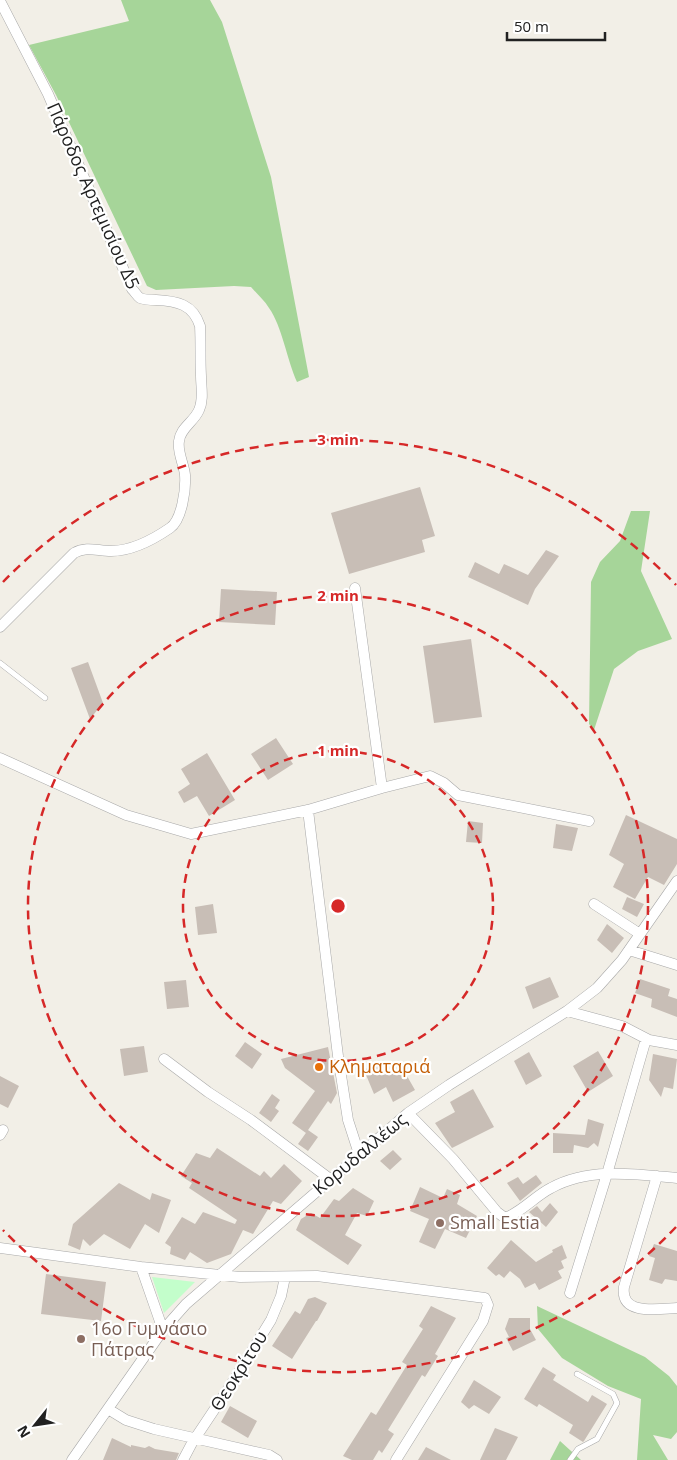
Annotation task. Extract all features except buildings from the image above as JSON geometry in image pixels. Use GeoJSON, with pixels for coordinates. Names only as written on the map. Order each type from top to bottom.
{"type":"FeatureCollection","features":[{"type":"Feature","properties":{"kind":"street","name":"Πάροδος Αρτεμισίου Δ5"},"geometry":{"type":"LineString","coordinates":[[0,1],[29,53],[52,101],[132,289],[136,295],[144,299],[170,300],[182,304],[198,320],[200,326],[202,397],[199,410],[192,422],[181,433],[178,442],[185,476],[181,515],[176,523],[151,539],[128,548],[110,551],[82,549],[74,553],[0,627]]}},
{"type":"Feature","properties":{"kind":"street"},"geometry":{"type":"LineString","coordinates":[[355,588],[382,788]]}},
{"type":"Feature","properties":{"kind":"street"},"geometry":{"type":"LineString","coordinates":[[0,758],[126,815],[191,834],[308,810],[430,776],[444,783],[458,795],[589,821]]}},
{"type":"Feature","properties":{"kind":"street"},"geometry":{"type":"LineString","coordinates":[[308,810],[338,1056],[348,1120],[359,1154]]}},
{"type":"Feature","properties":{"kind":"street","name":"Κορυδαλλέως"},"geometry":{"type":"LineString","coordinates":[[72,1460],[163,1330],[186,1304],[408,1113],[566,1011],[597,988],[629,950],[677,881]]}},
{"type":"Feature","properties":{"kind":"street"},"geometry":{"type":"LineString","coordinates":[[594,904],[640,934]]}},
{"type":"Feature","properties":{"kind":"street"},"geometry":{"type":"LineString","coordinates":[[629,950],[677,965]]}},
{"type":"Feature","properties":{"kind":"street"},"geometry":{"type":"LineString","coordinates":[[566,1011],[622,1026],[646,1039],[677,1045]]}},
{"type":"Feature","properties":{"kind":"street"},"geometry":{"type":"LineString","coordinates":[[570,1293],[646,1039]]}},
{"type":"Feature","properties":{"kind":"street"},"geometry":{"type":"LineString","coordinates":[[164,1059],[208,1092],[251,1120],[330,1179]]}},
{"type":"Feature","properties":{"kind":"street"},"geometry":{"type":"LineString","coordinates":[[408,1113],[453,1159],[504,1218],[511,1216],[538,1196],[559,1184],[579,1178],[607,1174],[677,1178]]}},
{"type":"Feature","properties":{"kind":"street"},"geometry":{"type":"LineString","coordinates":[[657,1176],[624,1287],[624,1298],[629,1305],[636,1308],[677,1308]]}},
{"type":"Feature","properties":{"kind":"street"},"geometry":{"type":"LineString","coordinates":[[0,1248],[141,1267],[219,1275],[257,1278],[317,1276],[483,1298],[488,1306],[475,1336],[396,1460]]}},
{"type":"Feature","properties":{"kind":"street"},"geometry":{"type":"LineString","coordinates":[[141,1267],[163,1330]]}},
{"type":"Feature","properties":{"kind":"street","name":"Θεοκρίτου"},"geometry":{"type":"LineString","coordinates":[[183,1460],[267,1326],[279,1301],[285,1278]]}},
{"type":"Feature","properties":{"kind":"street"},"geometry":{"type":"LineString","coordinates":[[108,1409],[120,1417],[154,1429],[269,1456],[277,1460]]}},
{"type":"Feature","properties":{"kind":"lane"},"geometry":{"type":"LineString","coordinates":[[0,663],[45,698]]}},
{"type":"Feature","properties":{"kind":"lane"},"geometry":{"type":"LineString","coordinates":[[570,1460],[578,1449],[597,1439],[617,1403],[613,1394],[577,1374]]}},
{"type":"Feature","properties":{"kind":"green space"},"geometry":{"type":"Polygon","coordinates":[[[121,0],[210,0],[222,22],[271,177],[309,377],[297,382],[274,315],[251,287],[234,286],[156,290],[147,286],[56,95],[29,45],[129,21],[121,0]]]}},
{"type":"Feature","properties":{"kind":"green space"},"geometry":{"type":"Polygon","coordinates":[[[631,511],[650,511],[641,571],[672,639],[638,651],[614,669],[594,730],[589,724],[591,582],[600,562],[620,541],[631,511]]]}},
{"type":"Feature","properties":{"kind":"green space"},"geometry":{"type":"Polygon","coordinates":[[[152,1277],[195,1282],[164,1313],[152,1277]]]}},
{"type":"Feature","properties":{"kind":"green space"},"geometry":{"type":"Polygon","coordinates":[[[537,1306],[645,1357],[669,1376],[677,1386],[677,1432],[671,1439],[653,1435],[668,1460],[637,1460],[641,1399],[608,1386],[562,1358],[538,1329],[537,1306]]]}},
{"type":"Feature","properties":{"kind":"green space"},"geometry":{"type":"Polygon","coordinates":[[[560,1441],[581,1460],[550,1460],[560,1441]]]}},
{"type":"Feature","properties":{"kind":"place","name":"Κληματαριά"},"geometry":{"type":"Point","coordinates":[319,1067]}},
{"type":"Feature","properties":{"kind":"place","name":"Small Estia"},"geometry":{"type":"Point","coordinates":[440,1223]}},
{"type":"Feature","properties":{"kind":"place","name":"16ο Γυμνάσιο Πάτρας"},"geometry":{"type":"Point","coordinates":[81,1339]}}]}
